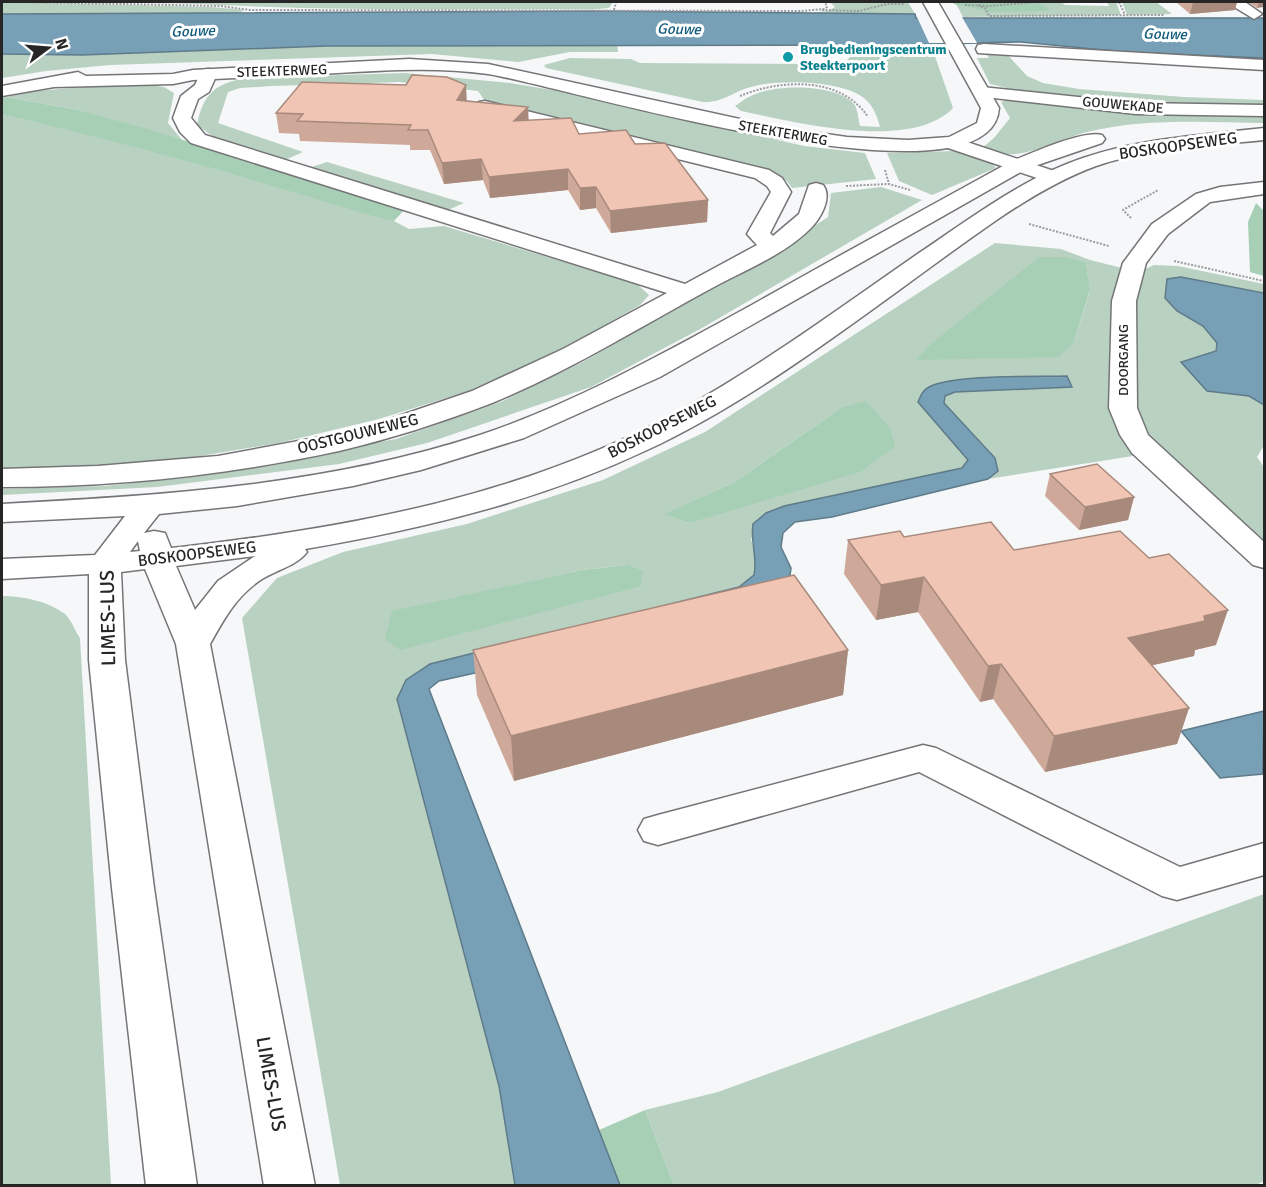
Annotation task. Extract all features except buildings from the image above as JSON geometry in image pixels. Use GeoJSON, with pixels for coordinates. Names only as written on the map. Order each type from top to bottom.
{"type":"FeatureCollection","features":[{"type":"Feature","properties":{"kind":"main road"},"geometry":{"type":"LineString","coordinates":[[1236,2],[1254,15]]}},
{"type":"Feature","properties":{"kind":"main road","name":"STEEKTERWEG"},"geometry":{"type":"LineString","coordinates":[[2,91],[56,81],[78,83],[173,79],[201,74],[371,68],[511,76],[812,140],[884,146],[952,143],[984,127],[989,120],[990,108],[936,8]]}},
{"type":"Feature","properties":{"kind":"main road"},"geometry":{"type":"LineString","coordinates":[[984,49],[1264,65]]}},
{"type":"Feature","properties":{"kind":"main road"},"geometry":{"type":"LineString","coordinates":[[201,74],[203,88],[190,96],[182,118],[198,139],[687,292]]}},
{"type":"Feature","properties":{"kind":"main road","name":"GOUWEKADE"},"geometry":{"type":"LineString","coordinates":[[982,92],[1026,94],[1117,106],[1201,111],[1264,111]]}},
{"type":"Feature","properties":{"kind":"main road"},"geometry":{"type":"LineString","coordinates":[[483,106],[762,174],[775,182],[782,192],[765,218],[758,234],[772,246]]}},
{"type":"Feature","properties":{"kind":"main road","name":"BOSKOOPSEWEG"},"geometry":{"type":"LineString","coordinates":[[2,513],[149,506],[241,496],[341,479],[430,459],[499,438],[597,398],[651,371],[1019,165],[1081,143],[1128,134],[1197,129],[1264,133]]}},
{"type":"Feature","properties":{"kind":"main road","name":"BOSKOOPSEWEG"},"geometry":{"type":"LineString","coordinates":[[2,569],[157,560],[322,538],[452,510],[585,466],[668,428],[788,354],[1013,200],[1053,177],[1086,163],[1143,148],[1264,133]]}},
{"type":"Feature","properties":{"kind":"main road"},"geometry":{"type":"LineString","coordinates":[[952,143],[1053,177]]}},
{"type":"Feature","properties":{"kind":"main road"},"geometry":{"type":"LineString","coordinates":[[1142,253],[1160,229],[1203,198],[1220,193],[1264,188]]}},
{"type":"Feature","properties":{"kind":"main road","name":"OOSTGOUWEWEG"},"geometry":{"type":"LineString","coordinates":[[2,478],[98,475],[218,465],[339,442],[493,392],[572,354],[772,246],[803,225],[811,215],[817,202],[816,189]]}},
{"type":"Feature","properties":{"kind":"main road","name":"DOORGANG"},"geometry":{"type":"LineString","coordinates":[[1142,253],[1131,272],[1124,301],[1124,408],[1134,435],[1155,460],[1264,558]]}},
{"type":"Feature","properties":{"kind":"main road","name":"LIMES-LUS"},"geometry":{"type":"LineString","coordinates":[[149,506],[157,560],[193,644],[290,1185]]}},
{"type":"Feature","properties":{"kind":"main road","name":"LIMES-LUS"},"geometry":{"type":"LineString","coordinates":[[149,506],[105,563],[110,683],[133,888],[172,1185]]}},
{"type":"Feature","properties":{"kind":"main road"},"geometry":{"type":"LineString","coordinates":[[193,644],[213,607],[234,583],[269,561],[322,538]]}},
{"type":"Feature","properties":{"kind":"main road"},"geometry":{"type":"LineString","coordinates":[[658,830],[923,758],[1177,884],[1264,859]]}},
{"type":"Feature","properties":{"kind":"path"},"geometry":{"type":"LineString","coordinates":[[25,2],[220,6],[250,10],[859,11],[887,4]]}},
{"type":"Feature","properties":{"kind":"path"},"geometry":{"type":"LineString","coordinates":[[614,10],[616,2]]}},
{"type":"Feature","properties":{"kind":"path"},"geometry":{"type":"LineString","coordinates":[[818,10],[828,7],[825,2]]}},
{"type":"Feature","properties":{"kind":"path"},"geometry":{"type":"LineString","coordinates":[[978,3],[988,6],[1038,2]]}},
{"type":"Feature","properties":{"kind":"path"},"geometry":{"type":"LineString","coordinates":[[1119,2],[1125,15]]}},
{"type":"Feature","properties":{"kind":"path"},"geometry":{"type":"LineString","coordinates":[[978,3],[985,8],[989,16],[1165,15]]}},
{"type":"Feature","properties":{"kind":"path"},"geometry":{"type":"LineString","coordinates":[[737,98],[762,87],[778,85],[806,85],[832,89],[850,95],[858,101],[866,110],[871,124]]}},
{"type":"Feature","properties":{"kind":"path"},"geometry":{"type":"LineString","coordinates":[[816,189],[889,184],[919,194]]}},
{"type":"Feature","properties":{"kind":"path"},"geometry":{"type":"LineString","coordinates":[[1024,223],[1264,281]]}},
{"type":"Feature","properties":{"kind":"green space"},"geometry":{"type":"Polygon","coordinates":[[[2,2],[212,7],[244,10],[239,13],[2,14],[2,2]]]}},
{"type":"Feature","properties":{"kind":"green space"},"geometry":{"type":"Polygon","coordinates":[[[61,2],[613,2],[609,8],[598,9],[456,9],[61,2]]]}},
{"type":"Feature","properties":{"kind":"green space"},"geometry":{"type":"Polygon","coordinates":[[[830,2],[908,2],[915,14],[809,13],[828,11],[835,7],[830,2]]]}},
{"type":"Feature","properties":{"kind":"green space"},"geometry":{"type":"Polygon","coordinates":[[[953,2],[1038,2],[1051,11],[991,12],[953,2]]]}},
{"type":"Feature","properties":{"kind":"green space"},"geometry":{"type":"Polygon","coordinates":[[[955,2],[1061,2],[1065,5],[1109,6],[1107,2],[1116,2],[1121,15],[963,17],[955,2]]]}},
{"type":"Feature","properties":{"kind":"green space"},"geometry":{"type":"Polygon","coordinates":[[[1122,2],[1156,2],[1172,14],[1127,15],[1122,2]]]}},
{"type":"Feature","properties":{"kind":"green space"},"geometry":{"type":"Polygon","coordinates":[[[617,44],[618,52],[570,52],[518,62],[432,54],[110,65],[2,78],[2,54],[82,55],[326,46],[617,44]]]}},
{"type":"Feature","properties":{"kind":"green space"},"geometry":{"type":"Polygon","coordinates":[[[900,45],[931,45],[953,108],[934,121],[910,129],[881,131],[820,126],[741,111],[735,106],[749,97],[774,89],[819,89],[845,97],[854,104],[860,126],[880,127],[875,112],[865,99],[842,88],[827,85],[794,82],[763,84],[717,101],[703,102],[546,68],[544,65],[570,58],[631,59],[640,63],[833,64],[845,62],[851,56],[902,50],[900,45]]]}},
{"type":"Feature","properties":{"kind":"green space"},"geometry":{"type":"Polygon","coordinates":[[[985,51],[1006,53],[1027,76],[1043,83],[1079,89],[1264,100],[1264,107],[1130,105],[1019,91],[990,84],[977,58],[989,58],[985,51]]]}},
{"type":"Feature","properties":{"kind":"green space"},"geometry":{"type":"Polygon","coordinates":[[[405,73],[510,83],[558,91],[804,146],[865,153],[876,179],[792,188],[787,181],[768,170],[487,104],[478,91],[400,82],[272,86],[240,88],[228,92],[218,123],[303,152],[283,161],[214,137],[197,125],[203,105],[212,92],[235,80],[405,73]]]}},
{"type":"Feature","properties":{"kind":"green space"},"geometry":{"type":"Polygon","coordinates":[[[136,83],[164,87],[174,93],[168,123],[182,140],[79,110],[6,97],[35,91],[136,83]]]}},
{"type":"Feature","properties":{"kind":"green space"},"geometry":{"type":"Polygon","coordinates":[[[2,98],[79,110],[151,130],[405,209],[394,221],[380,218],[145,150],[2,115],[2,98]]]}},
{"type":"Feature","properties":{"kind":"green space"},"geometry":{"type":"Polygon","coordinates":[[[1010,99],[1234,114],[1264,113],[1264,123],[1152,123],[1087,132],[1021,153],[995,153],[982,148],[994,138],[1010,118],[1001,102],[1010,99]]]}},
{"type":"Feature","properties":{"kind":"green space"},"geometry":{"type":"Polygon","coordinates":[[[2,115],[86,133],[166,155],[394,221],[409,229],[444,226],[637,284],[649,295],[640,305],[572,344],[478,388],[379,419],[279,443],[188,458],[82,467],[2,469],[2,115]]]}},
{"type":"Feature","properties":{"kind":"green space"},"geometry":{"type":"Polygon","coordinates":[[[956,151],[990,162],[996,168],[932,195],[899,181],[887,153],[956,151]]]}},
{"type":"Feature","properties":{"kind":"green space"},"geometry":{"type":"Polygon","coordinates":[[[327,162],[464,203],[448,210],[309,168],[327,162]]]}},
{"type":"Feature","properties":{"kind":"green space"},"geometry":{"type":"Polygon","coordinates":[[[881,187],[922,200],[702,328],[591,387],[427,443],[339,464],[157,487],[2,495],[2,489],[105,486],[179,478],[396,439],[503,401],[583,362],[780,249],[828,217],[831,193],[881,187]]]}},
{"type":"Feature","properties":{"kind":"green space"},"geometry":{"type":"Polygon","coordinates":[[[1256,203],[1264,211],[1264,276],[1250,272],[1248,222],[1256,203]]]}},
{"type":"Feature","properties":{"kind":"green space"},"geometry":{"type":"Polygon","coordinates":[[[995,243],[1061,249],[1090,260],[1122,268],[1118,282],[1139,455],[988,479],[998,471],[995,458],[944,403],[944,396],[955,392],[1072,387],[1067,376],[976,378],[941,383],[928,388],[919,402],[969,460],[962,468],[784,506],[766,513],[751,539],[757,563],[754,575],[739,587],[430,664],[406,680],[397,700],[499,1086],[515,1185],[340,1185],[242,618],[277,578],[343,552],[467,524],[603,480],[705,432],[995,243]],[[1086,264],[1074,342],[1090,291],[1086,264]],[[841,408],[733,483],[665,514],[689,523],[841,408]],[[628,565],[582,570],[392,612],[628,565]]]}},
{"type":"Feature","properties":{"kind":"green space"},"geometry":{"type":"Polygon","coordinates":[[[1039,257],[1066,257],[1086,263],[1090,290],[1074,342],[1059,357],[916,360],[930,345],[1039,257]]]}},
{"type":"Feature","properties":{"kind":"green space"},"geometry":{"type":"Polygon","coordinates":[[[1154,265],[1178,266],[1264,284],[1264,293],[1181,277],[1177,311],[1203,326],[1217,343],[1207,391],[1249,396],[1264,405],[1264,445],[1257,457],[1264,467],[1264,545],[1149,444],[1132,408],[1133,301],[1141,271],[1154,265]]]}},
{"type":"Feature","properties":{"kind":"green space"},"geometry":{"type":"Polygon","coordinates":[[[866,401],[890,428],[895,447],[860,472],[689,523],[664,514],[733,483],[841,408],[866,401]]]}},
{"type":"Feature","properties":{"kind":"green space"},"geometry":{"type":"Polygon","coordinates":[[[628,565],[643,571],[641,586],[400,650],[385,639],[392,611],[582,570],[628,565]]]}},
{"type":"Feature","properties":{"kind":"green space"},"geometry":{"type":"Polygon","coordinates":[[[2,596],[35,600],[58,609],[67,616],[80,638],[111,1185],[2,1185],[2,596]]]}},
{"type":"Feature","properties":{"kind":"green space"},"geometry":{"type":"Polygon","coordinates":[[[1264,894],[1264,1181],[1256,1185],[674,1185],[645,1110],[718,1092],[1264,894]]]}},
{"type":"Feature","properties":{"kind":"green space"},"geometry":{"type":"Polygon","coordinates":[[[645,1110],[674,1185],[620,1185],[599,1130],[645,1110]]]}},
{"type":"Feature","properties":{"kind":"water","name":"Gouwe"},"geometry":{"type":"Polygon","coordinates":[[[594,11],[915,14],[916,18],[1264,18],[1264,58],[1124,52],[1021,42],[900,45],[326,46],[82,55],[2,54],[2,14],[594,11]]]}},
{"type":"Feature","properties":{"kind":"water"},"geometry":{"type":"Polygon","coordinates":[[[1181,277],[1264,293],[1264,405],[1249,396],[1207,391],[1181,362],[1216,351],[1217,343],[1203,326],[1177,311],[1165,298],[1167,279],[1181,277]]]}},
{"type":"Feature","properties":{"kind":"water"},"geometry":{"type":"Polygon","coordinates":[[[1067,376],[1072,387],[955,392],[945,396],[944,403],[995,458],[998,471],[988,479],[832,517],[795,522],[783,533],[781,547],[791,568],[789,583],[560,654],[439,681],[429,689],[620,1185],[515,1185],[499,1086],[397,699],[406,680],[430,664],[739,587],[754,575],[753,524],[766,513],[784,506],[962,468],[968,460],[918,402],[922,393],[929,387],[975,378],[1067,376]]]}},
{"type":"Feature","properties":{"kind":"water"},"geometry":{"type":"Polygon","coordinates":[[[1264,711],[1263,774],[1220,778],[1181,731],[1264,711]]]}},
{"type":"Feature","properties":{"kind":"pier"},"geometry":{"type":"Polygon","coordinates":[[[917,17],[962,17],[977,43],[929,43],[917,17]]]}},
{"type":"Feature","properties":{"kind":"place","name":"Brugbedieningscentrum Steekterpoort"},"geometry":{"type":"Point","coordinates":[788,57]}}]}
